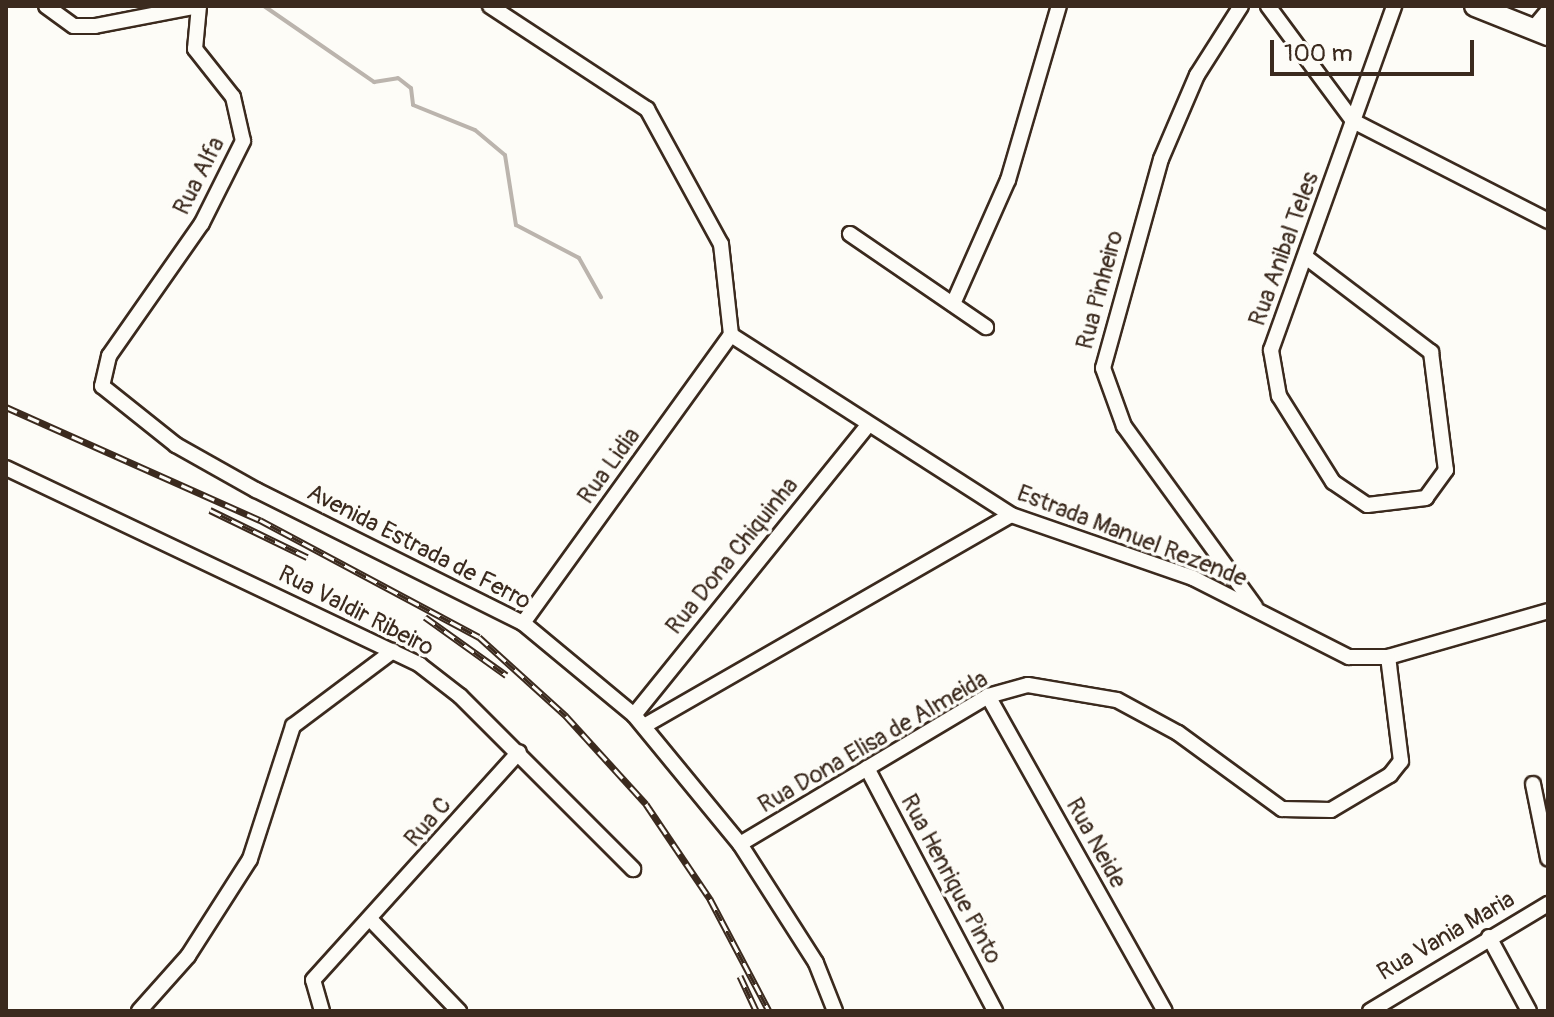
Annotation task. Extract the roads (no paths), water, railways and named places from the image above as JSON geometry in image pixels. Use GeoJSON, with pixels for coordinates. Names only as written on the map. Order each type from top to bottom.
{"type":"FeatureCollection","features":[{"type":"Feature","properties":{"kind":"main road"},"geometry":{"type":"LineString","coordinates":[[1475,6],[1540,33]]}},
{"type":"Feature","properties":{"kind":"street"},"geometry":{"type":"LineString","coordinates":[[46,6],[95,26],[199,6]]}},
{"type":"Feature","properties":{"kind":"street","name":"Rua Alfa"},"geometry":{"type":"LineString","coordinates":[[109,356],[202,223],[243,141],[233,97],[195,49],[199,6]]}},
{"type":"Feature","properties":{"kind":"street"},"geometry":{"type":"LineString","coordinates":[[490,6],[647,109],[721,244],[731,335]]}},
{"type":"Feature","properties":{"kind":"street"},"geometry":{"type":"LineString","coordinates":[[953,304],[1008,180],[1059,6]]}},
{"type":"Feature","properties":{"kind":"street","name":"Rua Pinheiro"},"geometry":{"type":"LineString","coordinates":[[1241,6],[1203,62],[1161,159],[1103,368],[1124,426],[1257,609]]}},
{"type":"Feature","properties":{"kind":"street"},"geometry":{"type":"LineString","coordinates":[[1268,6],[1353,121],[1548,221]]}},
{"type":"Feature","properties":{"kind":"street","name":"Rua Anibal Teles"},"geometry":{"type":"LineString","coordinates":[[1307,258],[1431,352],[1446,453],[1440,486],[1406,506],[1367,505],[1320,466],[1279,396],[1271,350],[1276,326],[1307,258],[1394,6]]}},
{"type":"Feature","properties":{"kind":"street"},"geometry":{"type":"LineString","coordinates":[[1540,33],[1548,11]]}},
{"type":"Feature","properties":{"kind":"street"},"geometry":{"type":"LineString","coordinates":[[850,234],[986,327]]}},
{"type":"Feature","properties":{"kind":"street","name":"Estrada Manuel Rezende"},"geometry":{"type":"LineString","coordinates":[[731,335],[867,426],[1011,515],[1193,578],[1335,652],[1388,657],[1548,611]]}},
{"type":"Feature","properties":{"kind":"street","name":"Rua Lidia"},"geometry":{"type":"LineString","coordinates":[[523,623],[731,335]]}},
{"type":"Feature","properties":{"kind":"street","name":"Avenida Estrada de Ferro"},"geometry":{"type":"LineString","coordinates":[[109,356],[100,378],[112,400],[176,445],[523,623],[639,720],[740,844],[816,963],[835,1011]]}},
{"type":"Feature","properties":{"kind":"street","name":"Rua Dona Chiquinha"},"geometry":{"type":"LineString","coordinates":[[639,720],[867,426]]}},
{"type":"Feature","properties":{"kind":"street","name":"Rua Valdir Ribeiro"},"geometry":{"type":"LineString","coordinates":[[6,468],[393,651],[460,696],[633,869]]}},
{"type":"Feature","properties":{"kind":"street"},"geometry":{"type":"LineString","coordinates":[[639,720],[1011,515]]}},
{"type":"Feature","properties":{"kind":"street"},"geometry":{"type":"LineString","coordinates":[[139,1011],[188,956],[250,859],[293,726],[393,651]]}},
{"type":"Feature","properties":{"kind":"street","name":"Rua Dona Elisa de Almeida"},"geometry":{"type":"LineString","coordinates":[[740,844],[988,696],[1045,686],[1117,700],[1178,733],[1282,809],[1316,814],[1398,767],[1403,753],[1388,657]]}},
{"type":"Feature","properties":{"kind":"street","name":"Rua Neide"},"geometry":{"type":"LineString","coordinates":[[988,696],[1165,1011]]}},
{"type":"Feature","properties":{"kind":"street","name":"Rua C"},"geometry":{"type":"LineString","coordinates":[[322,1011],[310,990],[313,980],[371,920],[519,752]]}},
{"type":"Feature","properties":{"kind":"street","name":"Rua Henrique Pinto"},"geometry":{"type":"LineString","coordinates":[[867,768],[995,1011]]}},
{"type":"Feature","properties":{"kind":"street"},"geometry":{"type":"LineString","coordinates":[[1533,784],[1548,858]]}},
{"type":"Feature","properties":{"kind":"street","name":"Rua Vania Maria"},"geometry":{"type":"LineString","coordinates":[[1370,1011],[1548,904]]}},
{"type":"Feature","properties":{"kind":"street"},"geometry":{"type":"LineString","coordinates":[[371,920],[459,1011]]}},
{"type":"Feature","properties":{"kind":"street"},"geometry":{"type":"LineString","coordinates":[[1489,937],[1529,1011]]}},
{"type":"Feature","properties":{"kind":"waterway"},"geometry":{"type":"LineString","coordinates":[[264,6],[374,82],[398,78],[411,88],[413,105],[475,130],[505,155],[516,225],[579,258],[601,297]]}},
{"type":"Feature","properties":{"kind":"railway"},"geometry":{"type":"LineString","coordinates":[[6,407],[260,520],[479,637],[566,716],[646,804],[710,899],[769,1011]]}},
{"type":"Feature","properties":{"kind":"railway"},"geometry":{"type":"LineString","coordinates":[[210,510],[307,557]]}},
{"type":"Feature","properties":{"kind":"railway"},"geometry":{"type":"LineString","coordinates":[[425,617],[506,675]]}},
{"type":"Feature","properties":{"kind":"railway"},"geometry":{"type":"LineString","coordinates":[[740,976],[756,1011]]}}]}
